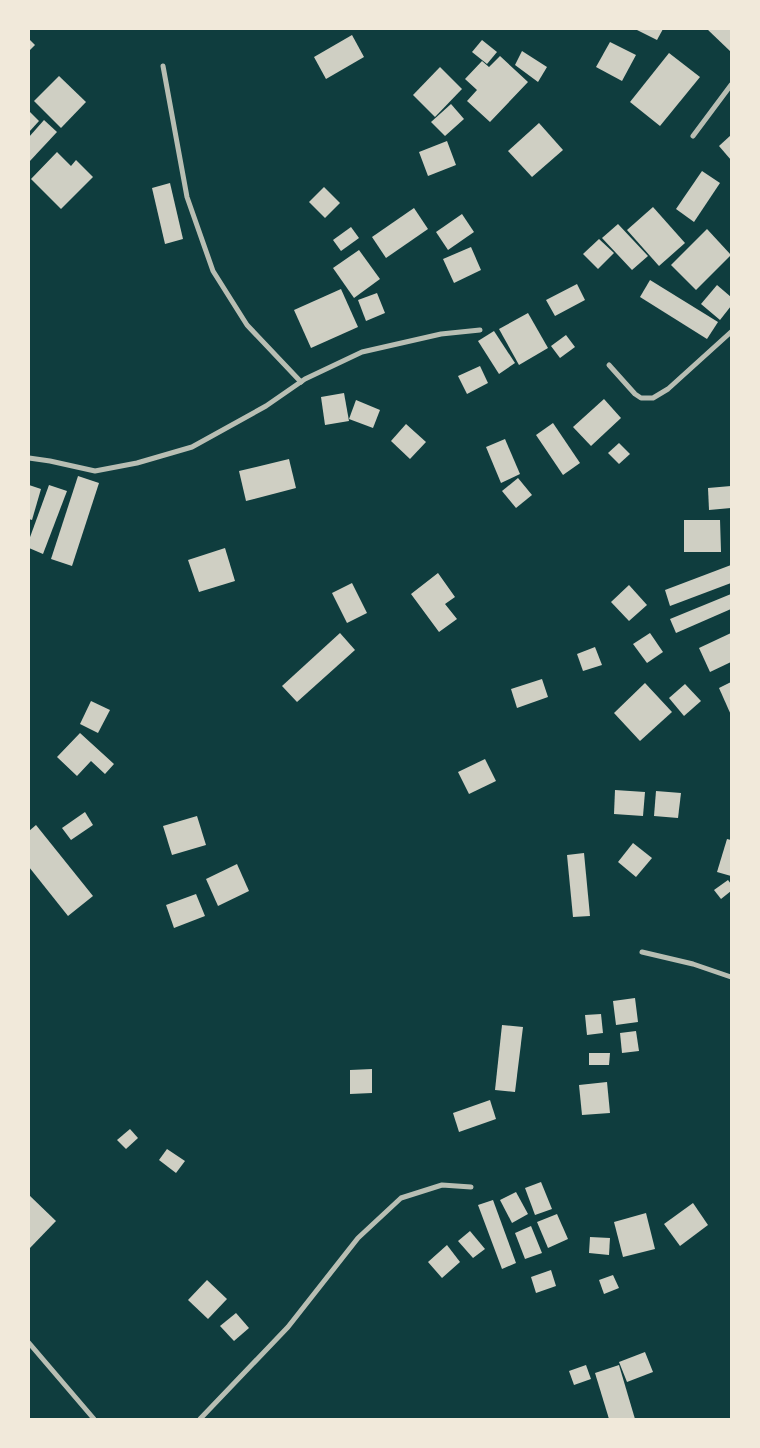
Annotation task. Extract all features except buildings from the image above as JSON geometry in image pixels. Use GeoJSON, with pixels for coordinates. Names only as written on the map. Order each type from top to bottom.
{"type":"FeatureCollection","features":[{"type":"Feature","properties":{"kind":"street"},"geometry":{"type":"LineString","coordinates":[[163,66],[187,198],[213,271],[247,325],[300,382]]}},
{"type":"Feature","properties":{"kind":"street"},"geometry":{"type":"LineString","coordinates":[[693,136],[731,84]]}},
{"type":"Feature","properties":{"kind":"street"},"geometry":{"type":"LineString","coordinates":[[29,458],[95,471],[138,463],[192,447],[266,406],[300,382],[362,352],[441,334],[480,330]]}},
{"type":"Feature","properties":{"kind":"street"},"geometry":{"type":"LineString","coordinates":[[609,365],[640,398],[653,398],[668,389],[731,332]]}},
{"type":"Feature","properties":{"kind":"street"},"geometry":{"type":"LineString","coordinates":[[642,952],[693,964],[731,977]]}},
{"type":"Feature","properties":{"kind":"street"},"geometry":{"type":"LineString","coordinates":[[200,1419],[288,1328],[358,1238],[401,1198],[442,1185],[471,1187]]}},
{"type":"Feature","properties":{"kind":"street"},"geometry":{"type":"LineString","coordinates":[[29,1343],[94,1419]]}}]}
